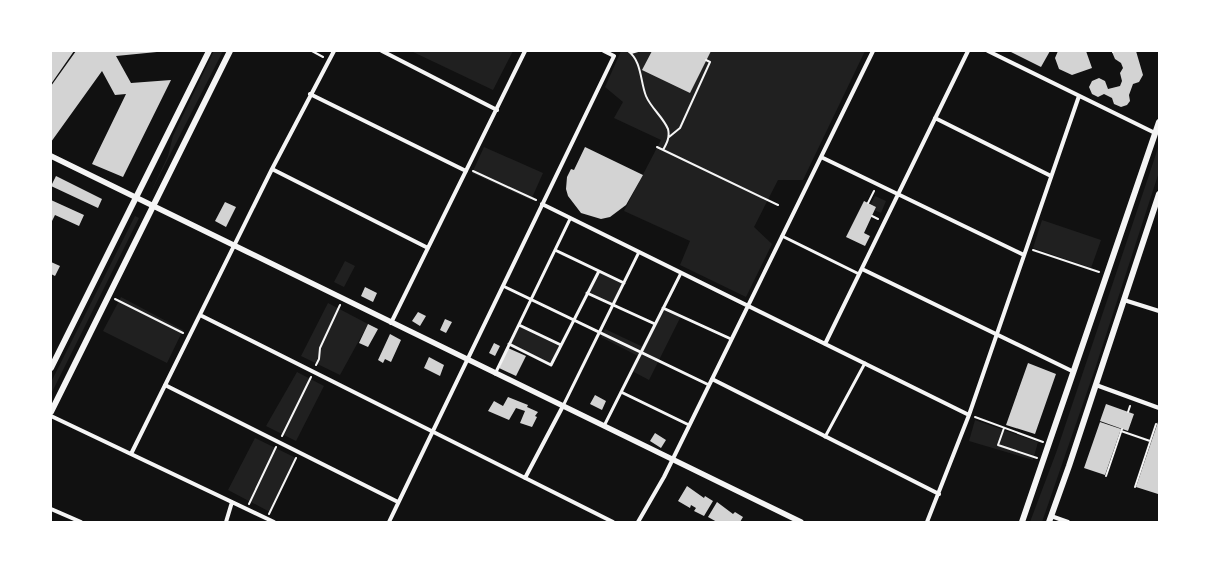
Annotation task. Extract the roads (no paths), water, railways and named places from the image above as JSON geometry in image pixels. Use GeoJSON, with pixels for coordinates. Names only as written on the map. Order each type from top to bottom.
{"type":"FeatureCollection","features":[{"type":"Feature","properties":{"kind":"main road"},"geometry":{"type":"LineString","coordinates":[[51,368],[209,51]]}},
{"type":"Feature","properties":{"kind":"main road"},"geometry":{"type":"LineString","coordinates":[[51,412],[230,51]]}},
{"type":"Feature","properties":{"kind":"main road"},"geometry":{"type":"LineString","coordinates":[[1022,522],[1050,444],[1159,122]]}},
{"type":"Feature","properties":{"kind":"main road"},"geometry":{"type":"LineString","coordinates":[[1050,519],[1159,194]]}},
{"type":"Feature","properties":{"kind":"street"},"geometry":{"type":"LineString","coordinates":[[131,454],[272,169],[310,94],[334,51]]}},
{"type":"Feature","properties":{"kind":"street"},"geometry":{"type":"LineString","coordinates":[[382,51],[497,110]]}},
{"type":"Feature","properties":{"kind":"street"},"geometry":{"type":"LineString","coordinates":[[391,322],[525,51]]}},
{"type":"Feature","properties":{"kind":"street"},"geometry":{"type":"LineString","coordinates":[[388,522],[614,56],[604,51]]}},
{"type":"Feature","properties":{"kind":"street"},"geometry":{"type":"LineString","coordinates":[[638,522],[672,459],[712,379],[873,51]]}},
{"type":"Feature","properties":{"kind":"street"},"geometry":{"type":"LineString","coordinates":[[825,344],[968,51]]}},
{"type":"Feature","properties":{"kind":"street"},"geometry":{"type":"LineString","coordinates":[[988,51],[1155,133]]}},
{"type":"Feature","properties":{"kind":"street"},"geometry":{"type":"LineString","coordinates":[[310,94],[466,171]]}},
{"type":"Feature","properties":{"kind":"street"},"geometry":{"type":"LineString","coordinates":[[927,522],[969,415],[1079,96]]}},
{"type":"Feature","properties":{"kind":"street"},"geometry":{"type":"LineString","coordinates":[[935,118],[1052,176]]}},
{"type":"Feature","properties":{"kind":"street"},"geometry":{"type":"LineString","coordinates":[[51,156],[136,198],[235,244],[466,360],[801,522]]}},
{"type":"Feature","properties":{"kind":"street"},"geometry":{"type":"LineString","coordinates":[[821,157],[1024,255]]}},
{"type":"Feature","properties":{"kind":"street"},"geometry":{"type":"LineString","coordinates":[[272,169],[428,248]]}},
{"type":"Feature","properties":{"kind":"street"},"geometry":{"type":"LineString","coordinates":[[542,204],[969,415]]}},
{"type":"Feature","properties":{"kind":"street"},"geometry":{"type":"LineString","coordinates":[[495,374],[570,219]]}},
{"type":"Feature","properties":{"kind":"street"},"geometry":{"type":"LineString","coordinates":[[782,236],[859,274]]}},
{"type":"Feature","properties":{"kind":"street"},"geometry":{"type":"LineString","coordinates":[[555,250],[624,283]]}},
{"type":"Feature","properties":{"kind":"street"},"geometry":{"type":"LineString","coordinates":[[525,478],[563,406],[639,252]]}},
{"type":"Feature","properties":{"kind":"street"},"geometry":{"type":"LineString","coordinates":[[862,269],[1074,372]]}},
{"type":"Feature","properties":{"kind":"street"},"geometry":{"type":"LineString","coordinates":[[509,344],[551,365],[599,271]]}},
{"type":"Feature","properties":{"kind":"street"},"geometry":{"type":"LineString","coordinates":[[604,426],[681,273]]}},
{"type":"Feature","properties":{"kind":"street"},"geometry":{"type":"LineString","coordinates":[[503,286],[709,385]]}},
{"type":"Feature","properties":{"kind":"street"},"geometry":{"type":"LineString","coordinates":[[587,293],[655,324]]}},
{"type":"Feature","properties":{"kind":"street"},"geometry":{"type":"LineString","coordinates":[[1124,300],[1159,311]]}},
{"type":"Feature","properties":{"kind":"street"},"geometry":{"type":"LineString","coordinates":[[663,308],[731,339]]}},
{"type":"Feature","properties":{"kind":"street"},"geometry":{"type":"LineString","coordinates":[[200,315],[312,373],[613,522]]}},
{"type":"Feature","properties":{"kind":"street"},"geometry":{"type":"LineString","coordinates":[[519,325],[560,345]]}},
{"type":"Feature","properties":{"kind":"street"},"geometry":{"type":"LineString","coordinates":[[825,437],[864,363]]}},
{"type":"Feature","properties":{"kind":"street"},"geometry":{"type":"LineString","coordinates":[[712,379],[939,494]]}},
{"type":"Feature","properties":{"kind":"street"},"geometry":{"type":"LineString","coordinates":[[1096,385],[1159,408]]}},
{"type":"Feature","properties":{"kind":"street"},"geometry":{"type":"LineString","coordinates":[[165,386],[279,441],[398,502]]}},
{"type":"Feature","properties":{"kind":"street"},"geometry":{"type":"LineString","coordinates":[[621,392],[689,425]]}},
{"type":"Feature","properties":{"kind":"street"},"geometry":{"type":"LineString","coordinates":[[51,416],[274,522]]}},
{"type":"Feature","properties":{"kind":"street"},"geometry":{"type":"LineString","coordinates":[[226,522],[232,502]]}},
{"type":"Feature","properties":{"kind":"street"},"geometry":{"type":"LineString","coordinates":[[51,508],[81,522]]}},
{"type":"Feature","properties":{"kind":"street"},"geometry":{"type":"LineString","coordinates":[[1050,519],[1068,522]]}}]}
